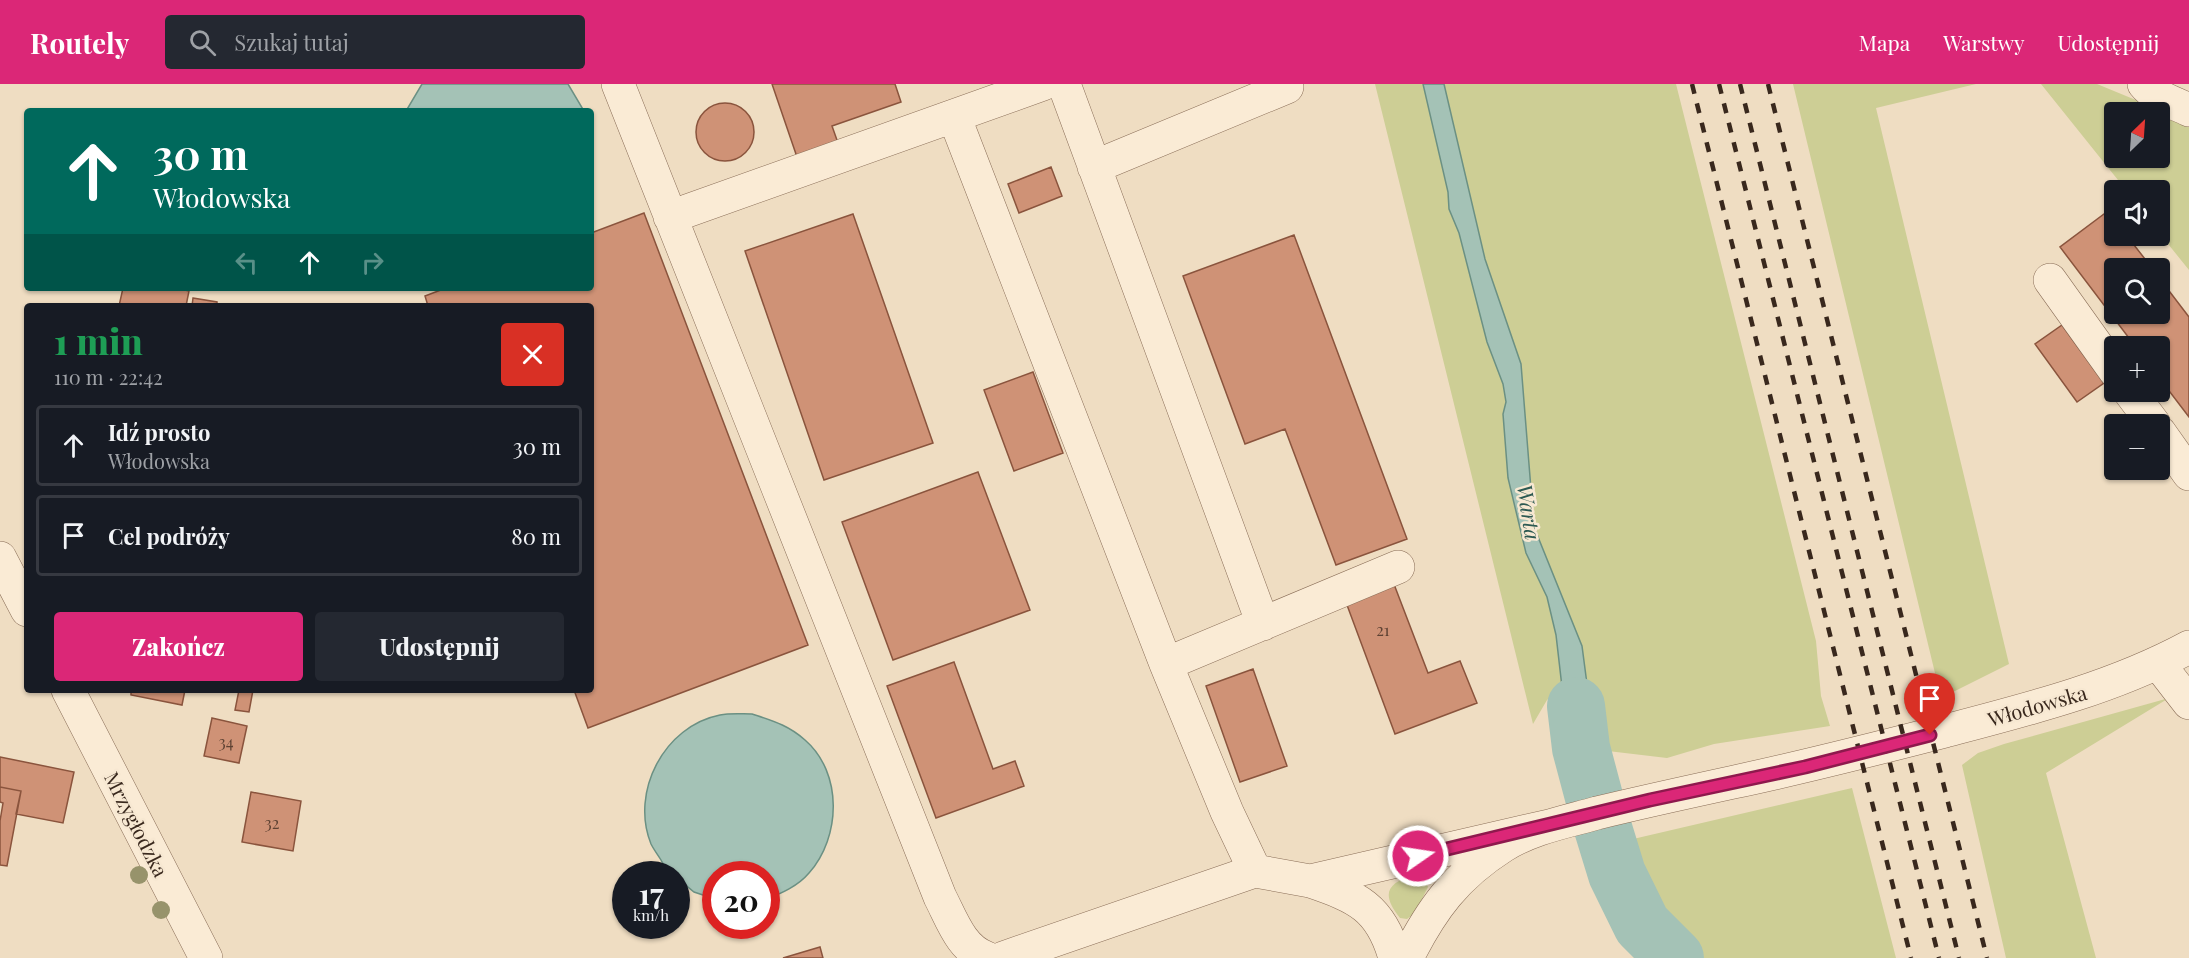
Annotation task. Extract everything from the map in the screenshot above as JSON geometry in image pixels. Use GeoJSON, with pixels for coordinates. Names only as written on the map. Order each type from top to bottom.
{"type":"FeatureCollection","features":[{"type":"Feature","properties":{"kind":"street"},"geometry":{"type":"LineString","coordinates":[[618,84],[939,897],[965,944],[977,955],[987,958]]}},
{"type":"Feature","properties":{"kind":"street"},"geometry":{"type":"LineString","coordinates":[[670,217],[1043,84]]}},
{"type":"Feature","properties":{"kind":"street"},"geometry":{"type":"LineString","coordinates":[[1064,84],[1263,624]]}},
{"type":"Feature","properties":{"kind":"street"},"geometry":{"type":"LineString","coordinates":[[2144,84],[2167,100],[2189,110]]}},
{"type":"Feature","properties":{"kind":"street"},"geometry":{"type":"LineString","coordinates":[[1094,167],[1287,87]]}},
{"type":"Feature","properties":{"kind":"street"},"geometry":{"type":"LineString","coordinates":[[954,116],[1166,664],[1227,812],[1255,871]]}},
{"type":"Feature","properties":{"kind":"street"},"geometry":{"type":"LineString","coordinates":[[2050,280],[2104,355]]}},
{"type":"Feature","properties":{"kind":"street"},"geometry":{"type":"LineString","coordinates":[[2170,447],[2189,474]]}},
{"type":"Feature","properties":{"kind":"street"},"geometry":{"type":"LineString","coordinates":[[0,558],[24,604]]}},
{"type":"Feature","properties":{"kind":"street"},"geometry":{"type":"LineString","coordinates":[[1166,664],[1398,567]]}},
{"type":"Feature","properties":{"kind":"street","name":"Włodowska"},"geometry":{"type":"LineString","coordinates":[[1407,958],[1438,904],[1459,880],[1503,846],[1549,826],[1650,800],[1805,767],[1993,718],[2098,687],[2158,663],[2189,647]]}},
{"type":"Feature","properties":{"kind":"street"},"geometry":{"type":"LineString","coordinates":[[2158,663],[2189,703]]}},
{"type":"Feature","properties":{"kind":"street","name":"Mrzygłodzka"},"geometry":{"type":"LineString","coordinates":[[70,693],[206,958]]}},
{"type":"Feature","properties":{"kind":"street"},"geometry":{"type":"LineString","coordinates":[[1310,881],[1549,826]]}},
{"type":"Feature","properties":{"kind":"street"},"geometry":{"type":"LineString","coordinates":[[1003,958],[1255,871],[1310,881],[1340,891],[1365,905],[1379,921],[1390,940],[1395,958]]}},
{"type":"Feature","properties":{"kind":"green space"},"geometry":{"type":"Polygon","coordinates":[[[1375,84],[1423,84],[1448,192],[1449,209],[1459,233],[1487,342],[1503,384],[1506,402],[1503,414],[1508,478],[1526,553],[1547,597],[1556,635],[1562,687],[1547,700],[1533,724],[1375,84]]]}},
{"type":"Feature","properties":{"kind":"green space"},"geometry":{"type":"Polygon","coordinates":[[[1444,84],[1676,84],[1816,641],[1821,696],[1830,726],[1714,744],[1667,758],[1591,749],[1590,707],[1582,646],[1534,527],[1521,364],[1485,259],[1444,84]]]}},
{"type":"Feature","properties":{"kind":"green space"},"geometry":{"type":"Polygon","coordinates":[[[1793,84],[1976,84],[1876,108],[2009,664],[1941,698],[1793,84]]]}},
{"type":"Feature","properties":{"kind":"green space"},"geometry":{"type":"Polygon","coordinates":[[[2041,84],[2097,84],[2141,102],[2104,102],[2104,163],[2041,84]]]}},
{"type":"Feature","properties":{"kind":"green space"},"geometry":{"type":"Polygon","coordinates":[[[2170,114],[2189,122],[2189,270],[2170,246],[2170,180],[2118,180],[2108,168],[2170,168],[2170,114]]]}},
{"type":"Feature","properties":{"kind":"green space"},"geometry":{"type":"Polygon","coordinates":[[[2169,698],[2046,773],[2096,958],[2006,958],[1962,765],[1978,753],[2004,744],[2169,698]]]}},
{"type":"Feature","properties":{"kind":"green space"},"geometry":{"type":"Polygon","coordinates":[[[1852,788],[1896,958],[1681,958],[1652,929],[1628,885],[1616,843],[1852,788]]]}},
{"type":"Feature","properties":{"kind":"green space"},"geometry":{"type":"Polygon","coordinates":[[[1415,875],[1425,880],[1428,887],[1415,913],[1407,919],[1400,918],[1390,902],[1390,890],[1398,882],[1415,875]]]}},
{"type":"Feature","properties":{"kind":"water"},"geometry":{"type":"Polygon","coordinates":[[[422,84],[568,84],[582,108],[408,108],[422,84]]]}},
{"type":"Feature","properties":{"kind":"water"},"geometry":{"type":"Polygon","coordinates":[[[1423,84],[1444,84],[1485,259],[1521,364],[1534,527],[1582,646],[1590,707],[1591,749],[1601,782],[1580,787],[1575,736],[1562,687],[1556,635],[1547,597],[1526,553],[1508,478],[1503,414],[1506,402],[1503,384],[1487,342],[1459,233],[1449,209],[1448,192],[1423,84]]]}},
{"type":"Feature","properties":{"kind":"water"},"geometry":{"type":"Polygon","coordinates":[[[752,714],[780,724],[805,740],[817,754],[826,770],[831,787],[832,824],[820,858],[805,878],[780,894],[780,861],[702,861],[702,895],[690,889],[690,861],[661,861],[651,844],[646,824],[645,803],[649,783],[657,764],[668,747],[683,732],[700,722],[720,715],[752,714]]]}},
{"type":"Feature","properties":{"kind":"water"},"geometry":{"type":"Polygon","coordinates":[[[1616,843],[1633,891],[1647,920],[1657,934],[1681,958],[1662,958],[1638,932],[1623,907],[1601,847],[1616,843]]]}},
{"type":"Feature","properties":{"kind":"building"},"geometry":{"type":"Polygon","coordinates":[[[772,84],[895,84],[901,102],[832,126],[838,143],[797,157],[772,84]]]}},
{"type":"Feature","properties":{"kind":"building"},"geometry":{"type":"Polygon","coordinates":[[[719,103],[731,103],[746,111],[754,126],[754,138],[746,153],[731,161],[719,161],[704,153],[696,138],[696,126],[704,111],[719,103]]]}},
{"type":"Feature","properties":{"kind":"building"},"geometry":{"type":"Polygon","coordinates":[[[1051,167],[1062,196],[1019,213],[1008,184],[1051,167]]]}},
{"type":"Feature","properties":{"kind":"building"},"geometry":{"type":"Polygon","coordinates":[[[644,213],[808,645],[588,728],[575,693],[594,693],[594,303],[427,303],[425,296],[438,291],[594,291],[594,232],[644,213]]]}},
{"type":"Feature","properties":{"kind":"building"},"geometry":{"type":"Polygon","coordinates":[[[853,214],[933,443],[824,480],[745,251],[853,214]]]}},
{"type":"Feature","properties":{"kind":"building"},"geometry":{"type":"Polygon","coordinates":[[[2104,214],[2104,246],[2135,246],[2144,258],[2104,258],[2104,305],[2060,247],[2104,214]]]}},
{"type":"Feature","properties":{"kind":"building"},"geometry":{"type":"Polygon","coordinates":[[[1294,235],[1407,539],[1336,565],[1285,429],[1245,444],[1183,276],[1294,235]]]}},
{"type":"Feature","properties":{"kind":"building"},"geometry":{"type":"Polygon","coordinates":[[[122,291],[189,291],[187,303],[120,303],[122,291]]]}},
{"type":"Feature","properties":{"kind":"building"},"geometry":{"type":"Polygon","coordinates":[[[2170,292],[2189,317],[2189,417],[2170,392],[2170,336],[2127,336],[2118,324],[2170,324],[2170,292]]]}},
{"type":"Feature","properties":{"kind":"building"},"geometry":{"type":"Polygon","coordinates":[[[193,298],[217,302],[217,303],[192,303],[193,298]]]}},
{"type":"Feature","properties":{"kind":"building"},"geometry":{"type":"Polygon","coordinates":[[[2062,325],[2104,383],[2077,402],[2035,344],[2062,325]]]}},
{"type":"Feature","properties":{"kind":"building"},"geometry":{"type":"Polygon","coordinates":[[[1033,372],[1063,453],[1014,471],[984,390],[1033,372]]]}},
{"type":"Feature","properties":{"kind":"building"},"geometry":{"type":"Polygon","coordinates":[[[978,472],[1030,610],[893,660],[842,522],[978,472]]]}},
{"type":"Feature","properties":{"kind":"building"},"geometry":{"type":"Polygon","coordinates":[[[1392,579],[1428,673],[1460,661],[1477,703],[1395,734],[1344,597],[1392,579]]]}},
{"type":"Feature","properties":{"kind":"building"},"geometry":{"type":"Polygon","coordinates":[[[954,662],[993,769],[1015,761],[1024,786],[936,818],[887,686],[954,662]]]}},
{"type":"Feature","properties":{"kind":"building"},"geometry":{"type":"Polygon","coordinates":[[[1253,669],[1287,766],[1240,782],[1206,686],[1253,669]]]}},
{"type":"Feature","properties":{"kind":"building"},"geometry":{"type":"Polygon","coordinates":[[[131,693],[184,693],[182,705],[131,695],[131,693]]]}},
{"type":"Feature","properties":{"kind":"building"},"geometry":{"type":"Polygon","coordinates":[[[238,693],[252,693],[249,712],[235,710],[238,693]]]}},
{"type":"Feature","properties":{"kind":"building"},"geometry":{"type":"Polygon","coordinates":[[[212,718],[247,726],[239,763],[204,756],[212,718]]]}},
{"type":"Feature","properties":{"kind":"building"},"geometry":{"type":"Polygon","coordinates":[[[0,757],[74,772],[63,823],[16,814],[21,791],[0,787],[0,757]]]}},
{"type":"Feature","properties":{"kind":"building"},"geometry":{"type":"Polygon","coordinates":[[[0,787],[21,791],[7,866],[0,865],[0,821],[3,803],[0,802],[0,787]]]}},
{"type":"Feature","properties":{"kind":"building"},"geometry":{"type":"Polygon","coordinates":[[[251,792],[301,801],[293,851],[242,842],[251,792]]]}},
{"type":"Feature","properties":{"kind":"building"},"geometry":{"type":"Polygon","coordinates":[[[820,947],[823,958],[783,958],[820,947]]]}},
{"type":"Feature","properties":{"kind":"waterway","name":"Warta"},"geometry":{"type":"LineString","coordinates":[[1576,706],[1581,748],[1617,874],[1642,925],[1675,958]]}},
{"type":"Feature","properties":{"kind":"railway"},"geometry":{"type":"LineString","coordinates":[[1692,84],[1911,958]]}},
{"type":"Feature","properties":{"kind":"railway"},"geometry":{"type":"LineString","coordinates":[[1719,84],[1939,958]]}},
{"type":"Feature","properties":{"kind":"railway"},"geometry":{"type":"LineString","coordinates":[[1740,84],[1959,958]]}},
{"type":"Feature","properties":{"kind":"railway"},"geometry":{"type":"LineString","coordinates":[[1768,84],[1987,958]]}},
{"type":"Feature","properties":{"kind":"route"},"geometry":{"type":"LineString","coordinates":[[1418,856],[1650,800],[1805,767],[1930,735]]}}]}
